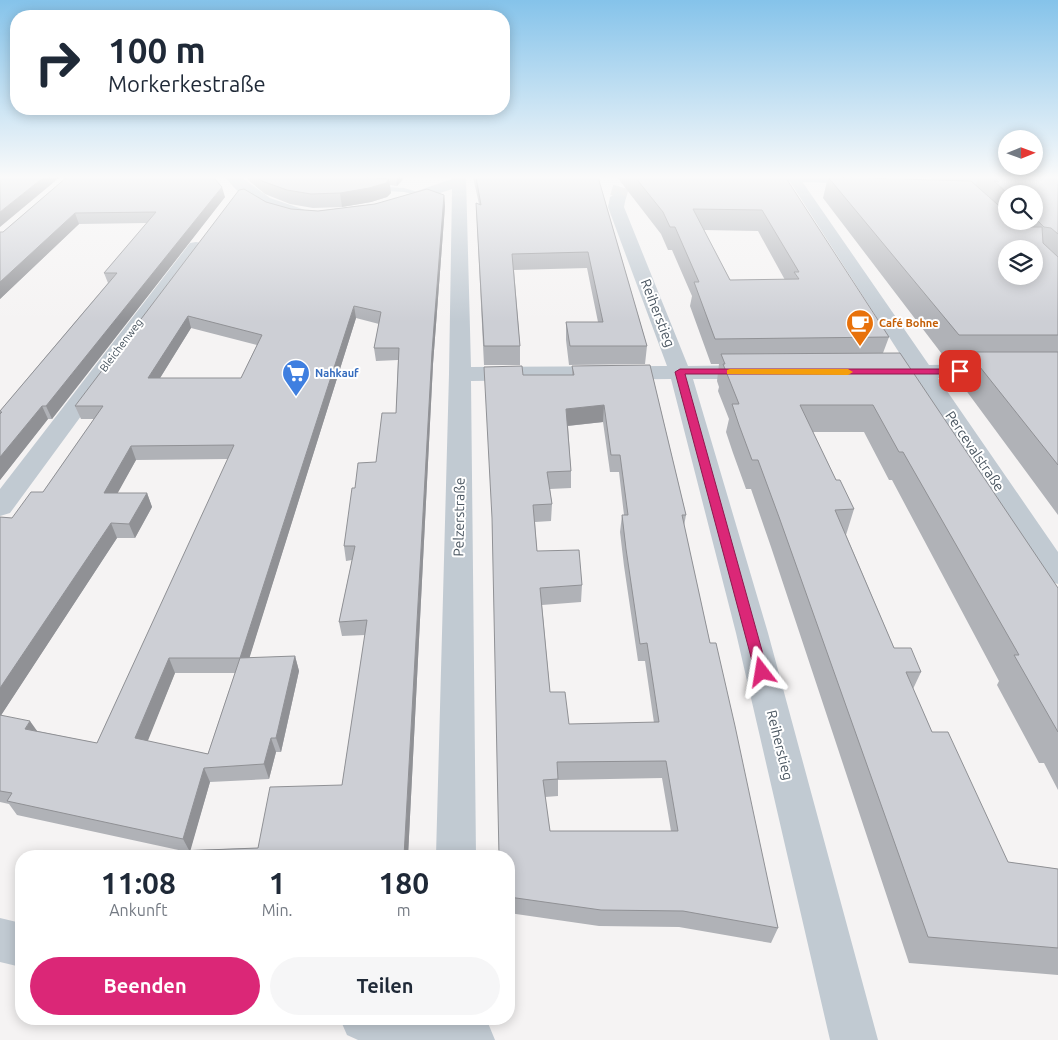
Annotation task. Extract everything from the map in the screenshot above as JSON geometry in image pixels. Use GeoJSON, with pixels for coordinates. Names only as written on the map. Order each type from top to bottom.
{"type":"FeatureCollection","features":[{"type":"Feature","properties":{"kind":"street","name":"Pelzerstraße"},"geometry":{"type":"LineString","coordinates":[[456,850],[460,374],[458,226]]}},
{"type":"Feature","properties":{"kind":"street","name":"Reiherstieg"},"geometry":{"type":"LineString","coordinates":[[623,226],[680,372],[752,633],[854,1040]]}},
{"type":"Feature","properties":{"kind":"street","name":"Percevalstraße"},"geometry":{"type":"LineString","coordinates":[[818,226],[921,372],[1058,574]]}},
{"type":"Feature","properties":{"kind":"street","name":"Bleichenweg"},"geometry":{"type":"LineString","coordinates":[[0,507],[206,235]]}},
{"type":"Feature","properties":{"kind":"street"},"geometry":{"type":"LineString","coordinates":[[854,372],[1058,370]]}},
{"type":"Feature","properties":{"kind":"street"},"geometry":{"type":"LineString","coordinates":[[460,374],[776,372]]}},
{"type":"Feature","properties":{"kind":"street"},"geometry":{"type":"LineString","coordinates":[[0,940],[15,944]]}},
{"type":"Feature","properties":{"kind":"street"},"geometry":{"type":"LineString","coordinates":[[407,1025],[459,1032]]}},
{"type":"Feature","properties":{"kind":"building"},"geometry":{"type":"Polygon","coordinates":[[[11,226],[61,226],[0,282],[0,232],[3,232],[11,226]]]}},
{"type":"Feature","properties":{"kind":"building"},"geometry":{"type":"Polygon","coordinates":[[[144,226],[191,226],[46,406],[42,406],[0,457],[0,414],[2,412],[0,411],[117,273],[104,273],[144,226]]]}},
{"type":"Feature","properties":{"kind":"building"},"geometry":{"type":"Polygon","coordinates":[[[212,226],[442,226],[432,352],[404,850],[206,850],[258,848],[270,787],[342,785],[367,620],[339,622],[355,546],[344,546],[352,488],[355,488],[358,463],[376,462],[382,413],[396,413],[399,348],[374,348],[381,312],[354,306],[240,658],[295,656],[276,738],[271,738],[264,764],[204,768],[183,839],[7,801],[12,793],[0,791],[0,715],[30,721],[25,729],[97,743],[234,445],[131,446],[104,493],[147,493],[129,524],[111,523],[0,688],[0,517],[12,518],[31,492],[43,492],[103,406],[75,406],[212,226]],[[188,316],[148,378],[241,378],[262,335],[188,316]],[[169,658],[135,738],[208,754],[240,658],[169,658]]]}},
{"type":"Feature","properties":{"kind":"building"},"geometry":{"type":"Polygon","coordinates":[[[477,226],[612,226],[647,346],[570,346],[566,322],[603,322],[588,252],[512,254],[520,346],[484,346],[477,226]]]}},
{"type":"Feature","properties":{"kind":"building"},"geometry":{"type":"Polygon","coordinates":[[[669,226],[702,226],[730,280],[799,279],[794,272],[799,272],[771,226],[817,226],[889,337],[715,339],[694,282],[699,282],[675,227],[669,226]]]}},
{"type":"Feature","properties":{"kind":"building"},"geometry":{"type":"Polygon","coordinates":[[[868,226],[998,226],[998,230],[1042,230],[1043,240],[998,240],[998,285],[1043,285],[1043,243],[1058,257],[1058,335],[959,335],[868,226]]]}},
{"type":"Feature","properties":{"kind":"building"},"geometry":{"type":"Polygon","coordinates":[[[1043,226],[1058,226],[1058,234],[1051,228],[1043,226]]]}},
{"type":"Feature","properties":{"kind":"building"},"geometry":{"type":"Polygon","coordinates":[[[972,352],[1058,352],[1058,465],[976,362],[980,361],[972,352]]]}},
{"type":"Feature","properties":{"kind":"building"},"geometry":{"type":"Polygon","coordinates":[[[900,353],[1058,588],[1058,732],[1014,655],[1019,655],[903,452],[899,452],[873,405],[800,405],[836,480],[840,480],[854,509],[835,510],[894,648],[911,648],[921,672],[906,672],[932,732],[948,732],[1008,862],[1058,869],[1058,948],[928,937],[758,460],[752,460],[739,425],[732,404],[739,404],[723,364],[725,364],[721,354],[900,353]]]}},
{"type":"Feature","properties":{"kind":"building"},"geometry":{"type":"Polygon","coordinates":[[[650,365],[686,515],[682,515],[710,643],[716,643],[778,928],[683,911],[601,910],[515,898],[515,850],[499,850],[492,518],[484,367],[522,366],[523,375],[574,375],[572,366],[650,365]],[[604,405],[566,409],[571,471],[547,472],[552,504],[533,505],[537,551],[579,550],[582,585],[540,588],[550,692],[565,692],[569,724],[659,722],[647,643],[640,644],[626,549],[622,515],[628,515],[620,455],[611,455],[604,405]],[[666,761],[557,762],[558,779],[543,780],[550,831],[678,831],[666,761]]]}},
{"type":"Feature","properties":{"kind":"slow traffic"},"geometry":{"type":"LineString","coordinates":[[730,372],[848,372]]}},
{"type":"Feature","properties":{"kind":"place","name":"Café Bohne"},"geometry":{"type":"Point","coordinates":[860,347]}},
{"type":"Feature","properties":{"kind":"place","name":"Nahkauf"},"geometry":{"type":"Point","coordinates":[296,397]}},
{"type":"Feature","properties":{"kind":"route"},"geometry":{"type":"LineString","coordinates":[[762,672],[680,372],[960,371]]}}]}
